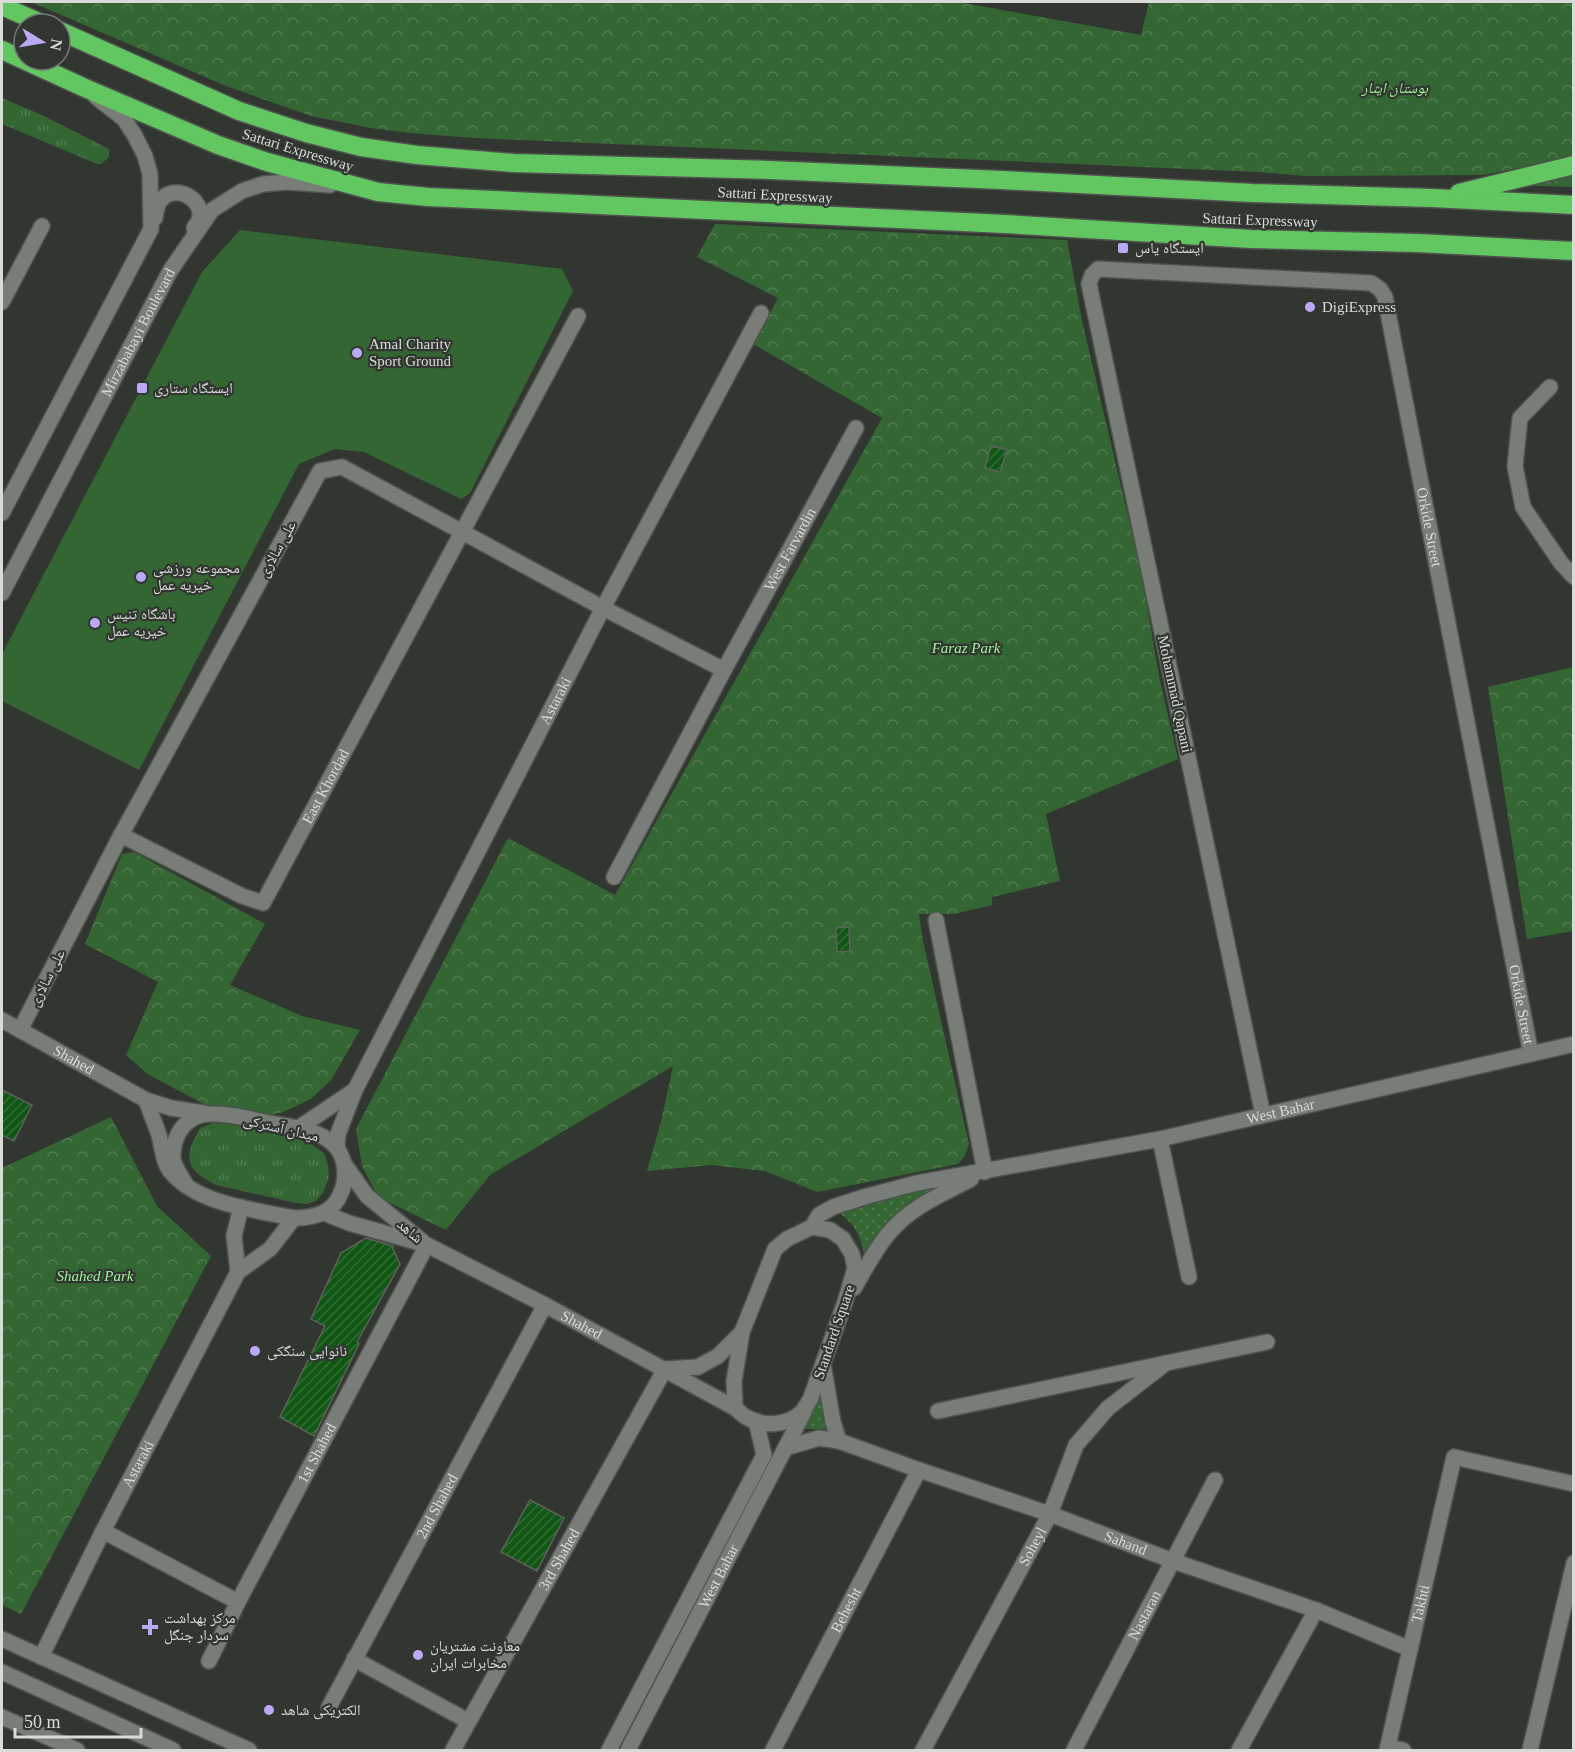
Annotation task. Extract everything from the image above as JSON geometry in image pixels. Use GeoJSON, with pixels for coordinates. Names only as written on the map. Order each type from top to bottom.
{"type":"FeatureCollection","features":[{"type":"Feature","properties":{"kind":"highway","name":"Sattari Expressway"},"geometry":{"type":"LineString","coordinates":[[72,36],[239,111],[361,147],[417,155],[514,163],[769,170],[1252,193],[1574,205]]}},
{"type":"Feature","properties":{"kind":"highway","name":"Sattari Expressway"},"geometry":{"type":"LineString","coordinates":[[2,50],[218,145],[267,162],[378,192],[428,197],[1005,224],[1251,239],[1417,243],[1574,251]]}},
{"type":"Feature","properties":{"kind":"highway"},"geometry":{"type":"LineString","coordinates":[[1432,198],[1574,165]]}},
{"type":"Feature","properties":{"kind":"street"},"geometry":{"type":"LineString","coordinates":[[85,88],[124,119],[145,156],[150,174],[151,229]]}},
{"type":"Feature","properties":{"kind":"street","name":"Mirzababayi Boulevard"},"geometry":{"type":"LineString","coordinates":[[2,593],[170,271],[212,210],[242,191],[263,184],[287,182],[357,187]]}},
{"type":"Feature","properties":{"kind":"street"},"geometry":{"type":"LineString","coordinates":[[2,513],[151,229],[160,201],[173,193],[187,195],[197,204],[200,218],[170,271]]}},
{"type":"Feature","properties":{"kind":"street"},"geometry":{"type":"LineString","coordinates":[[2,302],[42,226]]}},
{"type":"Feature","properties":{"kind":"street","name":"Orkide Street"},"geometry":{"type":"LineString","coordinates":[[1092,275],[1098,269],[1371,283],[1380,289],[1385,297],[1531,1054]]}},
{"type":"Feature","properties":{"kind":"street","name":"Mohammad Qapani"},"geometry":{"type":"LineString","coordinates":[[1092,275],[1089,284],[1263,1114]]}},
{"type":"Feature","properties":{"kind":"street","name":"Astaraki"},"geometry":{"type":"LineString","coordinates":[[337,1147],[338,1134],[356,1090],[603,608],[761,313]]}},
{"type":"Feature","properties":{"kind":"street"},"geometry":{"type":"LineString","coordinates":[[462,533],[578,316]]}},
{"type":"Feature","properties":{"kind":"street"},"geometry":{"type":"LineString","coordinates":[[1550,387],[1520,418],[1515,466],[1524,507],[1561,563],[1574,577]]}},
{"type":"Feature","properties":{"kind":"street","name":"West Farvardin"},"geometry":{"type":"LineString","coordinates":[[614,878],[856,428]]}},
{"type":"Feature","properties":{"kind":"street","name":"علی سالاری"},"geometry":{"type":"LineString","coordinates":[[20,1030],[121,834],[320,471],[342,467],[603,608],[724,670]]}},
{"type":"Feature","properties":{"kind":"street","name":"East Khordad"},"geometry":{"type":"LineString","coordinates":[[121,834],[242,896],[263,903],[462,533]]}},
{"type":"Feature","properties":{"kind":"street"},"geometry":{"type":"LineString","coordinates":[[845,1302],[888,1233],[903,1219],[922,1205],[985,1172],[936,920]]}},
{"type":"Feature","properties":{"kind":"street","name":"Shahed"},"geometry":{"type":"LineString","coordinates":[[2,1020],[146,1100],[171,1108],[208,1113]]}},
{"type":"Feature","properties":{"kind":"street","name":"West Bahar"},"geometry":{"type":"LineString","coordinates":[[812,1227],[819,1215],[833,1207],[917,1184],[1160,1139],[1574,1044]]}},
{"type":"Feature","properties":{"kind":"street"},"geometry":{"type":"LineString","coordinates":[[297,1129],[356,1090]]}},
{"type":"Feature","properties":{"kind":"street"},"geometry":{"type":"LineString","coordinates":[[146,1100],[168,1169],[187,1186],[218,1201],[294,1218],[305,1218],[324,1213],[335,1204],[341,1194],[345,1166]]}},
{"type":"Feature","properties":{"kind":"street"},"geometry":{"type":"LineString","coordinates":[[187,1186],[173,1159],[174,1142],[183,1125],[208,1113]]}},
{"type":"Feature","properties":{"kind":"street","name":"میدان آسترکی"},"geometry":{"type":"LineString","coordinates":[[208,1113],[252,1119],[326,1138],[337,1147],[345,1166]]}},
{"type":"Feature","properties":{"kind":"street"},"geometry":{"type":"LineString","coordinates":[[1160,1139],[1189,1277]]}},
{"type":"Feature","properties":{"kind":"street","name":"شاهد"},"geometry":{"type":"LineString","coordinates":[[345,1166],[367,1196],[427,1245]]}},
{"type":"Feature","properties":{"kind":"street"},"geometry":{"type":"LineString","coordinates":[[241,1207],[234,1236],[238,1272],[270,1249],[294,1218]]}},
{"type":"Feature","properties":{"kind":"street","name":"شاهد"},"geometry":{"type":"LineString","coordinates":[[324,1213],[349,1223],[427,1245]]}},
{"type":"Feature","properties":{"kind":"street"},"geometry":{"type":"LineString","coordinates":[[756,1421],[746,1417],[735,1408],[734,1381],[742,1332],[775,1249],[787,1239],[812,1227]]}},
{"type":"Feature","properties":{"kind":"street","name":"Standard Square"},"geometry":{"type":"LineString","coordinates":[[756,1421],[775,1424],[789,1420],[802,1412],[810,1400],[855,1268],[852,1254],[843,1239],[830,1230],[812,1227]]}},
{"type":"Feature","properties":{"kind":"street","name":"Shahed"},"geometry":{"type":"LineString","coordinates":[[427,1245],[545,1305],[735,1408]]}},
{"type":"Feature","properties":{"kind":"street","name":"1st Shahed"},"geometry":{"type":"LineString","coordinates":[[209,1661],[427,1245]]}},
{"type":"Feature","properties":{"kind":"street","name":"Astaraki"},"geometry":{"type":"LineString","coordinates":[[42,1657],[103,1531],[238,1272]]}},
{"type":"Feature","properties":{"kind":"street","name":"2nd Shahed"},"geometry":{"type":"LineString","coordinates":[[329,1707],[545,1305]]}},
{"type":"Feature","properties":{"kind":"street"},"geometry":{"type":"LineString","coordinates":[[665,1369],[698,1366],[718,1356],[742,1332]]}},
{"type":"Feature","properties":{"kind":"street"},"geometry":{"type":"LineString","coordinates":[[938,1411],[1268,1342]]}},
{"type":"Feature","properties":{"kind":"street","name":"Soheyl"},"geometry":{"type":"LineString","coordinates":[[923,1750],[1050,1514],[1076,1444],[1108,1408],[1166,1363]]}},
{"type":"Feature","properties":{"kind":"street"},"geometry":{"type":"LineString","coordinates":[[824,1364],[833,1422],[839,1441]]}},
{"type":"Feature","properties":{"kind":"street","name":"3rd Shahed"},"geometry":{"type":"LineString","coordinates":[[453,1750],[665,1369]]}},
{"type":"Feature","properties":{"kind":"street","name":"West Bahar"},"geometry":{"type":"LineString","coordinates":[[628,1750],[810,1400]]}},
{"type":"Feature","properties":{"kind":"street","name":"West Bahar"},"geometry":{"type":"LineString","coordinates":[[609,1750],[764,1455],[756,1421]]}},
{"type":"Feature","properties":{"kind":"street","name":"Sahand"},"geometry":{"type":"LineString","coordinates":[[785,1448],[819,1438],[839,1441],[1316,1610],[1410,1649]]}},
{"type":"Feature","properties":{"kind":"street","name":"Takhti"},"geometry":{"type":"LineString","coordinates":[[1392,1749],[1410,1649],[1454,1457],[1574,1484]]}},
{"type":"Feature","properties":{"kind":"street","name":"Behesht"},"geometry":{"type":"LineString","coordinates":[[773,1750],[919,1470]]}},
{"type":"Feature","properties":{"kind":"street","name":"Nastaran"},"geometry":{"type":"LineString","coordinates":[[1074,1750],[1215,1480]]}},
{"type":"Feature","properties":{"kind":"street"},"geometry":{"type":"LineString","coordinates":[[103,1531],[238,1602]]}},
{"type":"Feature","properties":{"kind":"street"},"geometry":{"type":"LineString","coordinates":[[1530,1750],[1574,1563]]}},
{"type":"Feature","properties":{"kind":"street"},"geometry":{"type":"LineString","coordinates":[[1239,1750],[1316,1610]]}},
{"type":"Feature","properties":{"kind":"street"},"geometry":{"type":"LineString","coordinates":[[2,1639],[249,1750]]}},
{"type":"Feature","properties":{"kind":"street"},"geometry":{"type":"LineString","coordinates":[[354,1659],[468,1721]]}},
{"type":"Feature","properties":{"kind":"street"},"geometry":{"type":"LineString","coordinates":[[2,1672],[173,1750]]}},
{"type":"Feature","properties":{"kind":"street"},"geometry":{"type":"LineString","coordinates":[[2,1717],[77,1750]]}},
{"type":"Feature","properties":{"kind":"green space","name":"بوستان ایثار"},"geometry":{"type":"Polygon","coordinates":[[[31,2],[958,2],[1141,35],[1149,2],[1573,2],[1573,157],[1483,175],[1307,176],[474,138],[409,133],[311,116],[226,86],[72,20],[72,12],[54,12],[31,2]]]}},
{"type":"Feature","properties":{"kind":"green space"},"geometry":{"type":"Polygon","coordinates":[[[2,98],[44,116],[109,149],[109,157],[101,164],[97,164],[2,124],[2,98]]]}},
{"type":"Feature","properties":{"kind":"green space"},"geometry":{"type":"Polygon","coordinates":[[[1573,172],[1573,187],[1509,185],[1573,172]]]}},
{"type":"Feature","properties":{"kind":"green space","name":"Faraz Park"},"geometry":{"type":"Polygon","coordinates":[[[715,224],[1067,240],[1082,321],[1141,571],[1159,676],[1178,759],[1046,814],[1060,881],[992,897],[992,905],[954,914],[919,914],[923,941],[969,1144],[965,1156],[958,1164],[817,1192],[765,1171],[711,1165],[647,1171],[661,1122],[673,1066],[490,1175],[446,1230],[378,1197],[362,1166],[356,1129],[508,838],[615,895],[882,418],[753,344],[778,298],[697,257],[715,224]]]}},
{"type":"Feature","properties":{"kind":"green space","name":"مجموعه ورزشی خیریه عمل"},"geometry":{"type":"Polygon","coordinates":[[[240,230],[562,269],[573,291],[470,493],[461,499],[364,452],[335,449],[299,464],[139,770],[2,701],[2,654],[202,272],[240,230]]]}},
{"type":"Feature","properties":{"kind":"green space"},"geometry":{"type":"Polygon","coordinates":[[[1573,667],[1573,931],[1527,939],[1488,687],[1573,667]]]}},
{"type":"Feature","properties":{"kind":"green space"},"geometry":{"type":"Polygon","coordinates":[[[134,852],[265,924],[230,985],[302,1016],[360,1030],[331,1080],[311,1099],[283,1112],[267,1116],[224,1112],[149,1075],[126,1055],[158,982],[85,944],[122,854],[134,852]]]}},
{"type":"Feature","properties":{"kind":"green space","name":"Shahed Park"},"geometry":{"type":"Polygon","coordinates":[[[111,1117],[157,1206],[211,1256],[21,1614],[2,1605],[2,1168],[111,1117]]]}},
{"type":"Feature","properties":{"kind":"green space"},"geometry":{"type":"Polygon","coordinates":[[[213,1123],[229,1124],[311,1144],[324,1153],[328,1165],[329,1177],[323,1193],[316,1201],[307,1204],[296,1203],[216,1185],[198,1174],[190,1162],[191,1147],[200,1128],[213,1123]]]}},
{"type":"Feature","properties":{"kind":"green space"},"geometry":{"type":"Polygon","coordinates":[[[950,1182],[903,1208],[882,1228],[864,1255],[856,1230],[837,1211],[950,1182]]]}},
{"type":"Feature","properties":{"kind":"green space"},"geometry":{"type":"Polygon","coordinates":[[[822,1396],[826,1429],[803,1429],[817,1399],[822,1396]]]}},
{"type":"Feature","properties":{"kind":"green space"},"geometry":{"type":"Polygon","coordinates":[[[2,1516],[31,1534],[4,1578],[2,1577],[2,1516]]]}},
{"type":"Feature","properties":{"kind":"building"},"geometry":{"type":"Polygon","coordinates":[[[991,446],[1007,450],[1000,472],[985,468],[991,446]]]}},
{"type":"Feature","properties":{"kind":"building"},"geometry":{"type":"Polygon","coordinates":[[[849,927],[850,951],[837,952],[836,928],[849,927]]]}},
{"type":"Feature","properties":{"kind":"building"},"geometry":{"type":"Polygon","coordinates":[[[2,1090],[32,1105],[14,1141],[2,1135],[2,1090]]]}},
{"type":"Feature","properties":{"kind":"building"},"geometry":{"type":"Polygon","coordinates":[[[366,1238],[393,1246],[400,1264],[357,1342],[359,1344],[314,1436],[280,1417],[325,1326],[311,1319],[341,1253],[366,1238]]]}},
{"type":"Feature","properties":{"kind":"building"},"geometry":{"type":"Polygon","coordinates":[[[530,1500],[564,1518],[537,1571],[501,1552],[530,1500]]]}},
{"type":"Feature","properties":{"kind":"place","name":"ایستگاه یاس"},"geometry":{"type":"Point","coordinates":[1123,248]}},
{"type":"Feature","properties":{"kind":"place","name":"DigiExpress"},"geometry":{"type":"Point","coordinates":[1310,307]}},
{"type":"Feature","properties":{"kind":"place","name":"Amal Charity Sport Ground"},"geometry":{"type":"Point","coordinates":[357,353]}},
{"type":"Feature","properties":{"kind":"place","name":"ایستگاه ستاری"},"geometry":{"type":"Point","coordinates":[142,388]}},
{"type":"Feature","properties":{"kind":"place","name":"مجموعه ورزشی خیریه عمل"},"geometry":{"type":"Point","coordinates":[141,577]}},
{"type":"Feature","properties":{"kind":"place","name":"باشگاه تنیس خیریه عمل"},"geometry":{"type":"Point","coordinates":[95,623]}},
{"type":"Feature","properties":{"kind":"place","name":"نانوایی سنگکی"},"geometry":{"type":"Point","coordinates":[255,1351]}},
{"type":"Feature","properties":{"kind":"place","name":"مرکز بهداشت سردار جنگل"},"geometry":{"type":"Point","coordinates":[150,1627]}},
{"type":"Feature","properties":{"kind":"place","name":"معاونت مشتریان مخابرات ایران"},"geometry":{"type":"Point","coordinates":[418,1655]}},
{"type":"Feature","properties":{"kind":"place","name":"الکتریکی شاهد"},"geometry":{"type":"Point","coordinates":[269,1710]}}]}
